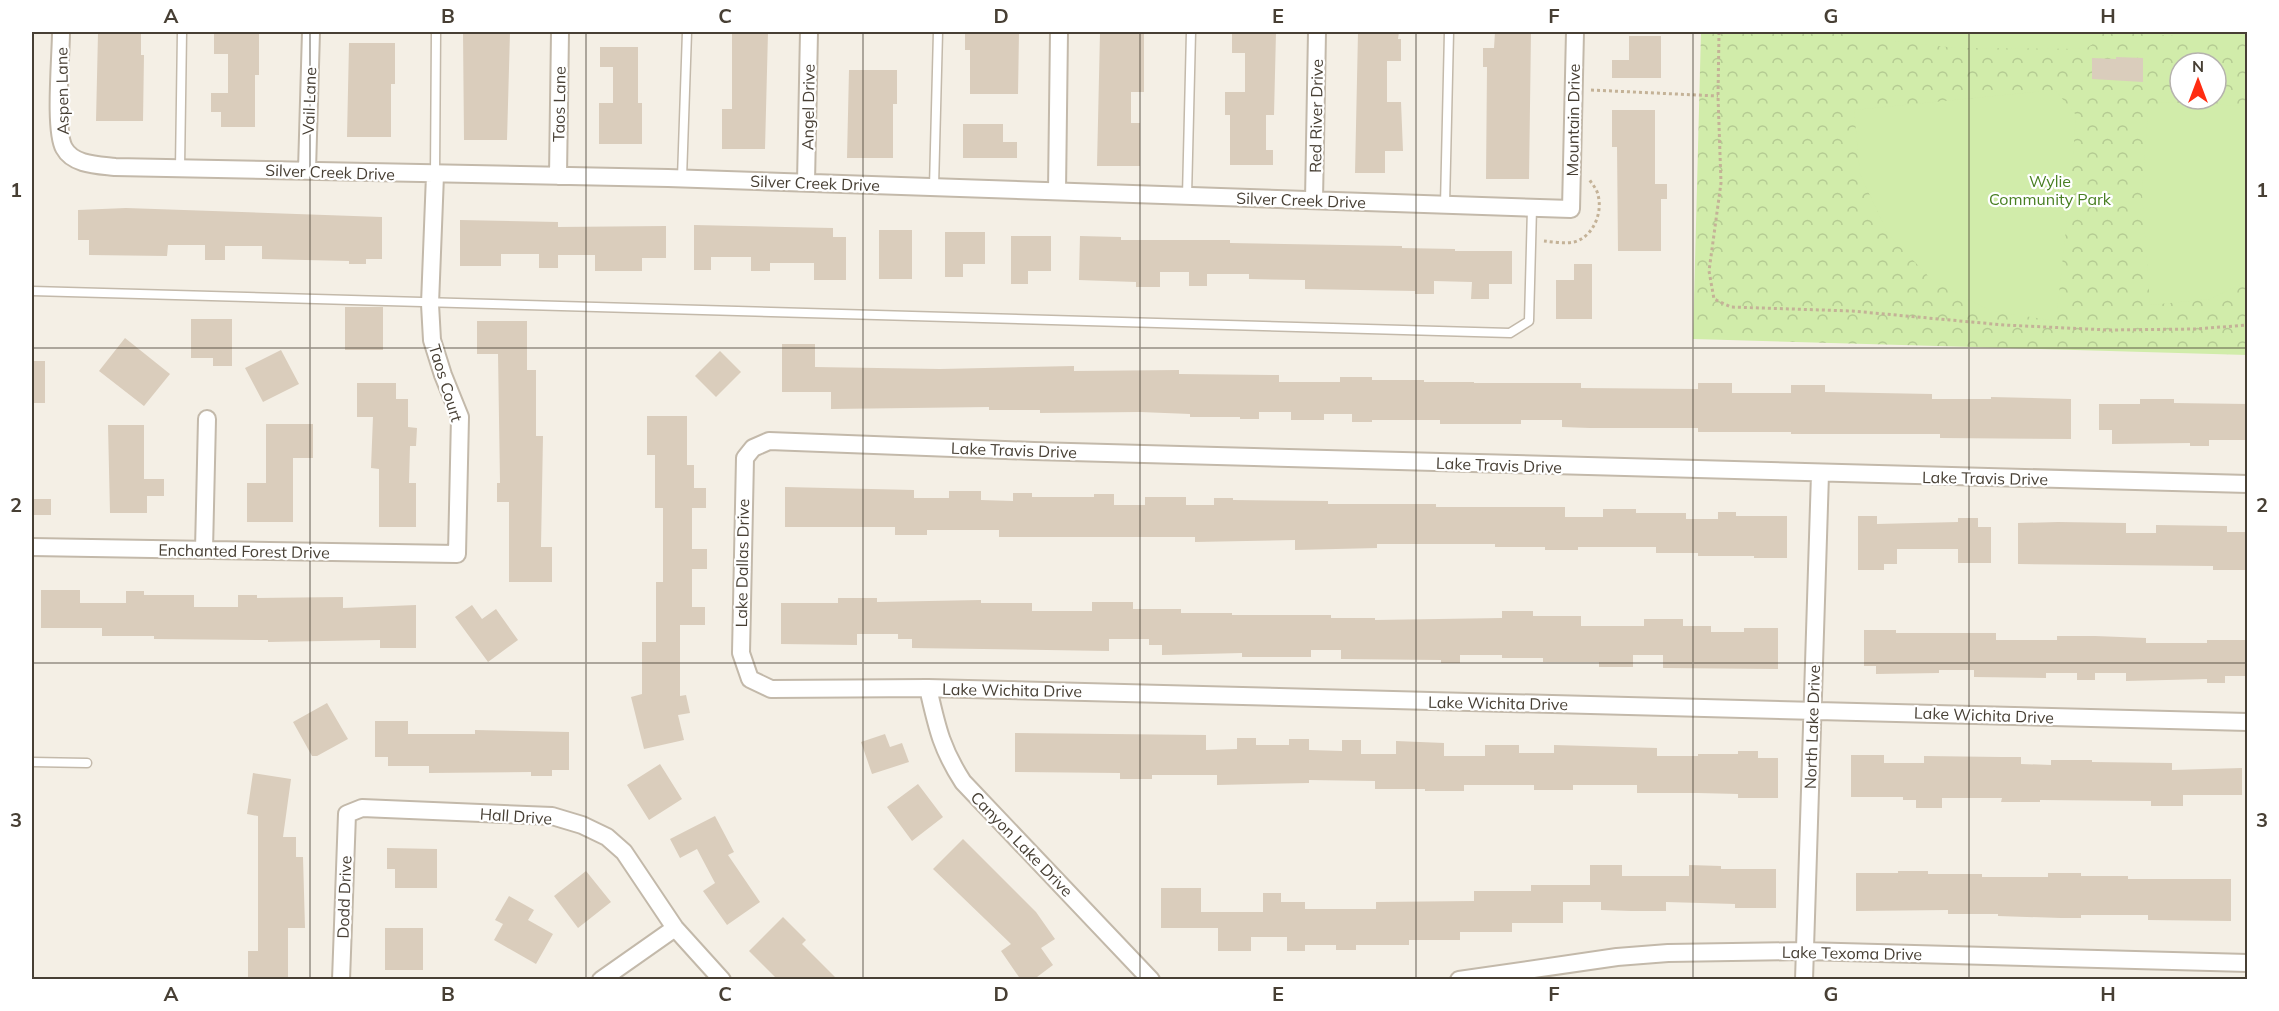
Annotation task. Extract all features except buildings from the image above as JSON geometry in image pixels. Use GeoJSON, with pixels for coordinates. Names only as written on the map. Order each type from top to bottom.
{"type":"FeatureCollection","features":[{"type":"Feature","properties":{"kind":"street","name":"Aspen Lane"},"geometry":{"type":"LineString","coordinates":[[61,32],[59,131],[65,150]]}},
{"type":"Feature","properties":{"kind":"street","name":"Vail Lane"},"geometry":{"type":"LineString","coordinates":[[307,170],[311,32]]}},
{"type":"Feature","properties":{"kind":"street","name":"Taos Lane"},"geometry":{"type":"LineString","coordinates":[[558,176],[560,32]]}},
{"type":"Feature","properties":{"kind":"street","name":"Angel Drive"},"geometry":{"type":"LineString","coordinates":[[806,182],[809,32]]}},
{"type":"Feature","properties":{"kind":"street"},"geometry":{"type":"LineString","coordinates":[[1057,191],[1059,32]]}},
{"type":"Feature","properties":{"kind":"street","name":"Red River Drive"},"geometry":{"type":"LineString","coordinates":[[1314,200],[1317,32]]}},
{"type":"Feature","properties":{"kind":"street","name":"Mountain Drive"},"geometry":{"type":"LineString","coordinates":[[1571,209],[1575,32]]}},
{"type":"Feature","properties":{"kind":"street","name":"Silver Creek Drive"},"geometry":{"type":"LineString","coordinates":[[65,150],[83,163],[115,167],[682,178],[1571,209]]}},
{"type":"Feature","properties":{"kind":"street","name":"Taos Court"},"geometry":{"type":"LineString","coordinates":[[435,175],[430,303],[432,340],[460,417],[457,554]]}},
{"type":"Feature","properties":{"kind":"street"},"geometry":{"type":"LineString","coordinates":[[204,550],[207,419]]}},
{"type":"Feature","properties":{"kind":"street","name":"Lake Travis Drive"},"geometry":{"type":"LineString","coordinates":[[753,448],[769,441],[1820,474],[2247,484]]}},
{"type":"Feature","properties":{"kind":"street","name":"Lake Dallas Drive"},"geometry":{"type":"LineString","coordinates":[[750,679],[741,653],[744,470],[745,458],[753,448]]}},
{"type":"Feature","properties":{"kind":"street","name":"North Lake Drive"},"geometry":{"type":"LineString","coordinates":[[1804,980],[1820,474]]}},
{"type":"Feature","properties":{"kind":"street","name":"Enchanted Forest Drive"},"geometry":{"type":"LineString","coordinates":[[32,547],[457,554]]}},
{"type":"Feature","properties":{"kind":"street","name":"Lake Wichita Drive"},"geometry":{"type":"LineString","coordinates":[[750,679],[771,689],[928,688],[2247,722]]}},
{"type":"Feature","properties":{"kind":"street","name":"Canyon Lake Drive"},"geometry":{"type":"LineString","coordinates":[[928,688],[940,740],[949,761],[963,782],[1151,980]]}},
{"type":"Feature","properties":{"kind":"street","name":"Hall Drive"},"geometry":{"type":"LineString","coordinates":[[347,814],[362,808],[552,816],[582,825],[607,837],[624,852],[675,928],[722,980]]}},
{"type":"Feature","properties":{"kind":"street","name":"Dodd Drive"},"geometry":{"type":"LineString","coordinates":[[341,980],[347,814]]}},
{"type":"Feature","properties":{"kind":"street"},"geometry":{"type":"LineString","coordinates":[[601,980],[675,928]]}},
{"type":"Feature","properties":{"kind":"street","name":"Lake Texoma Drive"},"geometry":{"type":"LineString","coordinates":[[1459,980],[1617,957],[1668,953],[1804,951],[2247,963]]}},
{"type":"Feature","properties":{"kind":"lane"},"geometry":{"type":"LineString","coordinates":[[180,168],[182,32]]}},
{"type":"Feature","properties":{"kind":"lane"},"geometry":{"type":"LineString","coordinates":[[435,175],[436,32]]}},
{"type":"Feature","properties":{"kind":"lane"},"geometry":{"type":"LineString","coordinates":[[682,178],[687,32]]}},
{"type":"Feature","properties":{"kind":"lane"},"geometry":{"type":"LineString","coordinates":[[934,187],[938,32]]}},
{"type":"Feature","properties":{"kind":"lane"},"geometry":{"type":"LineString","coordinates":[[1187,196],[1191,32]]}},
{"type":"Feature","properties":{"kind":"lane"},"geometry":{"type":"LineString","coordinates":[[1445,205],[1449,32]]}},
{"type":"Feature","properties":{"kind":"lane"},"geometry":{"type":"LineString","coordinates":[[32,291],[1510,333],[1529,321],[1532,208]]}},
{"type":"Feature","properties":{"kind":"lane"},"geometry":{"type":"LineString","coordinates":[[32,762],[87,764]]}},
{"type":"Feature","properties":{"kind":"path"},"geometry":{"type":"LineString","coordinates":[[1719,32],[1718,96],[1721,183],[1709,271],[1714,299],[1731,307],[1852,311],[2004,325],[2108,330],[2195,329],[2247,325]]}},
{"type":"Feature","properties":{"kind":"path"},"geometry":{"type":"LineString","coordinates":[[1574,88],[1718,96]]}},
{"type":"Feature","properties":{"kind":"green space","name":"Wylie Community Park"},"geometry":{"type":"Polygon","coordinates":[[[1701,32],[2247,32],[2247,355],[1693,339],[1701,32]]]}},
{"type":"Feature","properties":{"kind":"green space"},"geometry":{"type":"Polygon","coordinates":[[[1850,32],[2099,32],[2099,40],[2085,49],[1956,48],[1850,36],[1850,32]]]}},
{"type":"Feature","properties":{"kind":"green space"},"geometry":{"type":"Polygon","coordinates":[[[2154,32],[2247,32],[2247,37],[2234,39],[2157,35],[2154,32]]]}},
{"type":"Feature","properties":{"kind":"green space"},"geometry":{"type":"Polygon","coordinates":[[[2055,90],[2076,115],[2056,321],[1991,311],[1933,281],[1888,234],[1860,174],[1854,110],[2055,90]]]}},
{"type":"Feature","properties":{"kind":"green space"},"geometry":{"type":"Polygon","coordinates":[[[2161,102],[2168,102],[2168,111],[2228,111],[2228,105],[2247,106],[2247,281],[2210,299],[2150,305],[2142,193],[2148,111],[2161,102]]]}}]}
